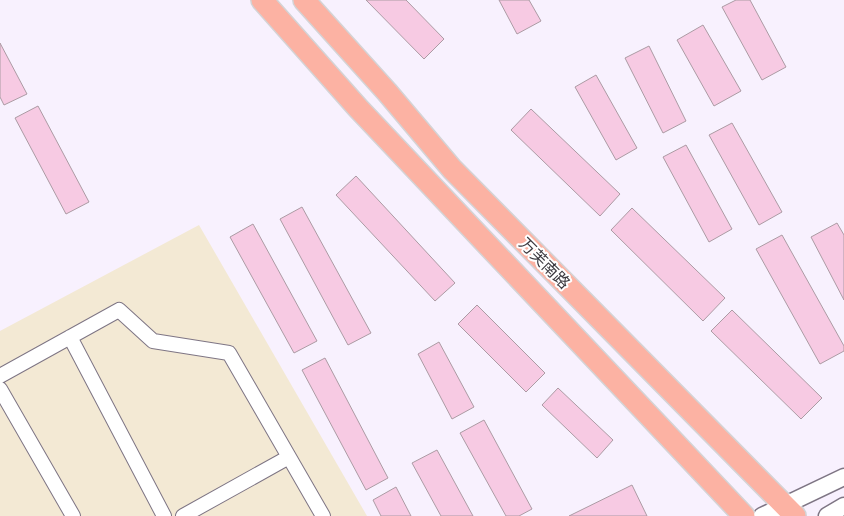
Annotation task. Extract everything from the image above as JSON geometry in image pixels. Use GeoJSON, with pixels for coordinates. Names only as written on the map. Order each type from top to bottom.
{"type":"FeatureCollection","features":[{"type":"Feature","properties":{"kind":"main road","name":"万芙南路"},"geometry":{"type":"LineString","coordinates":[[262,0],[358,108],[744,516]]}},
{"type":"Feature","properties":{"kind":"main road","name":"万芙南路"},"geometry":{"type":"LineString","coordinates":[[304,0],[387,92],[452,169],[790,511]]}},
{"type":"Feature","properties":{"kind":"street"},"geometry":{"type":"LineString","coordinates":[[0,376],[119,310],[153,340],[229,353],[323,516]]}},
{"type":"Feature","properties":{"kind":"street"},"geometry":{"type":"LineString","coordinates":[[70,337],[164,516]]}},
{"type":"Feature","properties":{"kind":"street"},"geometry":{"type":"LineString","coordinates":[[0,390],[73,516]]}},
{"type":"Feature","properties":{"kind":"street"},"geometry":{"type":"LineString","coordinates":[[182,516],[289,457]]}},
{"type":"Feature","properties":{"kind":"street"},"geometry":{"type":"LineString","coordinates":[[762,516],[790,511],[844,477]]}},
{"type":"Feature","properties":{"kind":"street"},"geometry":{"type":"LineString","coordinates":[[827,516],[844,506]]}},
{"type":"Feature","properties":{"kind":"shaded area"},"geometry":{"type":"Polygon","coordinates":[[[199,225],[367,516],[0,516],[0,331],[199,225]]]}},
{"type":"Feature","properties":{"kind":"building"},"geometry":{"type":"Polygon","coordinates":[[[366,0],[406,0],[444,39],[424,59],[366,0]]]}},
{"type":"Feature","properties":{"kind":"building"},"geometry":{"type":"Polygon","coordinates":[[[499,0],[529,0],[541,21],[517,34],[499,0]]]}},
{"type":"Feature","properties":{"kind":"building"},"geometry":{"type":"Polygon","coordinates":[[[736,0],[750,0],[786,67],[762,80],[722,7],[736,0]]]}},
{"type":"Feature","properties":{"kind":"building"},"geometry":{"type":"Polygon","coordinates":[[[703,25],[741,91],[714,106],[677,40],[703,25]]]}},
{"type":"Feature","properties":{"kind":"building"},"geometry":{"type":"Polygon","coordinates":[[[0,43],[27,94],[4,105],[0,97],[0,43]]]}},
{"type":"Feature","properties":{"kind":"building"},"geometry":{"type":"Polygon","coordinates":[[[649,46],[686,121],[663,133],[625,58],[649,46]]]}},
{"type":"Feature","properties":{"kind":"building"},"geometry":{"type":"Polygon","coordinates":[[[596,75],[637,148],[616,160],[575,87],[596,75]]]}},
{"type":"Feature","properties":{"kind":"building"},"geometry":{"type":"Polygon","coordinates":[[[38,106],[89,202],[66,214],[15,118],[38,106]]]}},
{"type":"Feature","properties":{"kind":"building"},"geometry":{"type":"Polygon","coordinates":[[[531,109],[620,194],[600,216],[511,130],[531,109]]]}},
{"type":"Feature","properties":{"kind":"building"},"geometry":{"type":"Polygon","coordinates":[[[732,123],[782,212],[759,225],[709,135],[732,123]]]}},
{"type":"Feature","properties":{"kind":"building"},"geometry":{"type":"Polygon","coordinates":[[[686,145],[732,229],[709,242],[663,157],[686,145]]]}},
{"type":"Feature","properties":{"kind":"building"},"geometry":{"type":"Polygon","coordinates":[[[356,176],[455,283],[435,301],[336,195],[356,176]]]}},
{"type":"Feature","properties":{"kind":"building"},"geometry":{"type":"Polygon","coordinates":[[[302,207],[371,333],[348,345],[280,219],[302,207]]]}},
{"type":"Feature","properties":{"kind":"building"},"geometry":{"type":"Polygon","coordinates":[[[632,208],[725,298],[703,321],[611,230],[632,208]]]}},
{"type":"Feature","properties":{"kind":"building"},"geometry":{"type":"Polygon","coordinates":[[[837,223],[844,235],[844,300],[811,237],[837,223]]]}},
{"type":"Feature","properties":{"kind":"building"},"geometry":{"type":"Polygon","coordinates":[[[253,224],[317,341],[294,353],[230,237],[253,224]]]}},
{"type":"Feature","properties":{"kind":"building"},"geometry":{"type":"Polygon","coordinates":[[[782,235],[844,346],[844,351],[820,364],[756,249],[782,235]]]}},
{"type":"Feature","properties":{"kind":"building"},"geometry":{"type":"Polygon","coordinates":[[[477,305],[545,373],[526,392],[458,324],[477,305]]]}},
{"type":"Feature","properties":{"kind":"building"},"geometry":{"type":"Polygon","coordinates":[[[732,310],[822,398],[801,419],[711,331],[732,310]]]}},
{"type":"Feature","properties":{"kind":"building"},"geometry":{"type":"Polygon","coordinates":[[[439,342],[474,407],[452,419],[418,354],[439,342]]]}},
{"type":"Feature","properties":{"kind":"building"},"geometry":{"type":"Polygon","coordinates":[[[325,358],[388,478],[366,490],[302,370],[325,358]]]}},
{"type":"Feature","properties":{"kind":"building"},"geometry":{"type":"Polygon","coordinates":[[[558,388],[613,440],[597,458],[542,405],[558,388]]]}},
{"type":"Feature","properties":{"kind":"building"},"geometry":{"type":"Polygon","coordinates":[[[484,420],[532,509],[519,516],[506,516],[460,433],[484,420]]]}},
{"type":"Feature","properties":{"kind":"building"},"geometry":{"type":"Polygon","coordinates":[[[437,450],[473,516],[441,516],[412,463],[437,450]]]}},
{"type":"Feature","properties":{"kind":"building"},"geometry":{"type":"Polygon","coordinates":[[[632,485],[647,516],[569,516],[632,485]]]}},
{"type":"Feature","properties":{"kind":"building"},"geometry":{"type":"Polygon","coordinates":[[[396,487],[411,516],[381,516],[373,500],[396,487]]]}}]}
